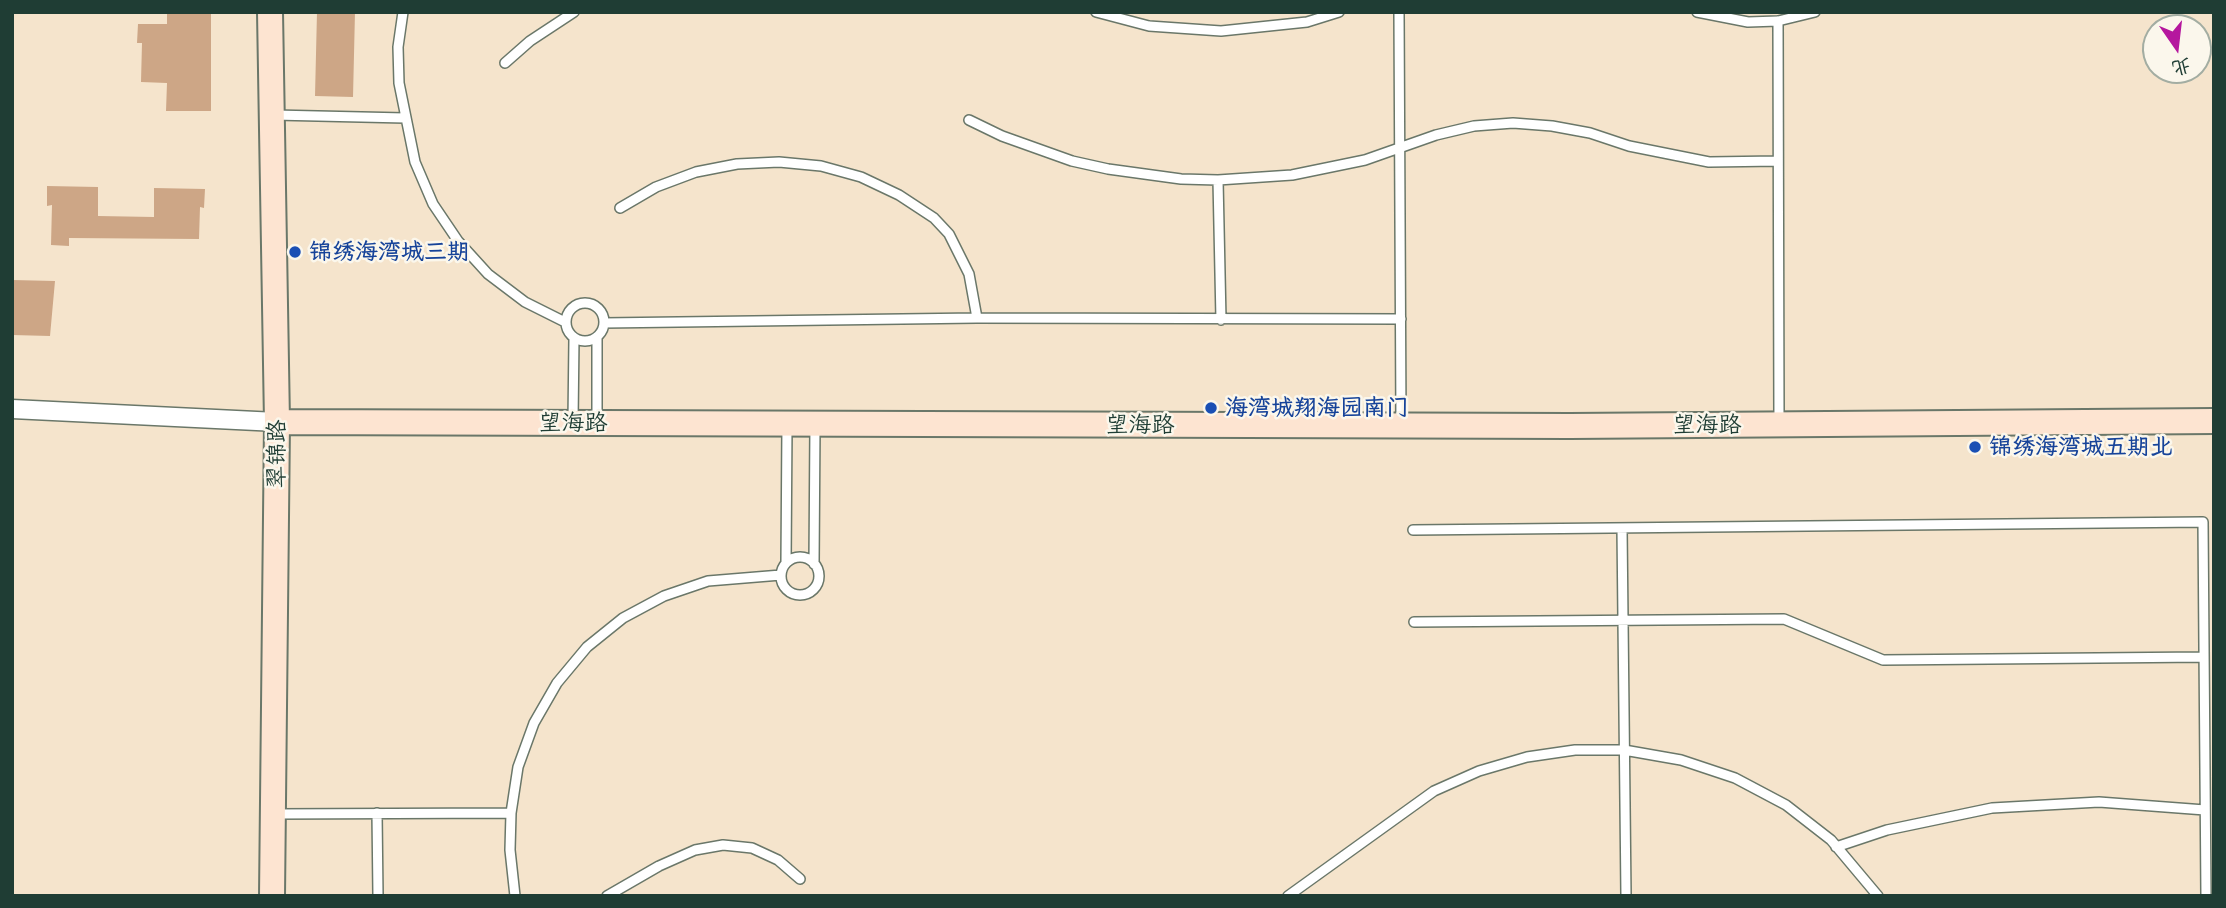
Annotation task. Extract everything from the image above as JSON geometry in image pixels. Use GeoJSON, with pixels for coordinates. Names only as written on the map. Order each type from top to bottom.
{"type":"FeatureCollection","features":[{"type":"Feature","properties":{"kind":"street","name":"翠锦路"},"geometry":{"type":"LineString","coordinates":[[270,12],[277,422],[272,896]]}},
{"type":"Feature","properties":{"kind":"street"},"geometry":{"type":"LineString","coordinates":[[12,409],[277,422]]}},
{"type":"Feature","properties":{"kind":"street","name":"望海路"},"geometry":{"type":"LineString","coordinates":[[277,422],[1401,426],[2214,421]]}},
{"type":"Feature","properties":{"kind":"lane"},"geometry":{"type":"LineString","coordinates":[[402,12],[398,47],[399,83],[415,162],[433,204],[457,241],[488,274],[525,302],[565,322],[574,338],[585,423]]}},
{"type":"Feature","properties":{"kind":"lane"},"geometry":{"type":"LineString","coordinates":[[505,63],[530,41],[574,12]]}},
{"type":"Feature","properties":{"kind":"lane"},"geometry":{"type":"LineString","coordinates":[[1096,12],[1149,26],[1221,31],[1307,22],[1339,12]]}},
{"type":"Feature","properties":{"kind":"lane"},"geometry":{"type":"LineString","coordinates":[[1399,12],[1401,426]]}},
{"type":"Feature","properties":{"kind":"lane"},"geometry":{"type":"LineString","coordinates":[[1697,12],[1748,22],[1778,21],[1815,12]]}},
{"type":"Feature","properties":{"kind":"lane"},"geometry":{"type":"LineString","coordinates":[[1778,21],[1779,425]]}},
{"type":"Feature","properties":{"kind":"lane"},"geometry":{"type":"LineString","coordinates":[[272,115],[405,118]]}},
{"type":"Feature","properties":{"kind":"lane"},"geometry":{"type":"LineString","coordinates":[[968,120],[1037,150],[1108,169],[1218,180],[1267,178],[1329,169],[1400,149],[1436,135],[1474,126],[1513,123],[1552,125],[1590,133],[1629,146],[1709,162],[1778,161]]}},
{"type":"Feature","properties":{"kind":"lane"},"geometry":{"type":"LineString","coordinates":[[620,208],[666,183],[696,172],[737,164],[800,164],[861,177],[911,202],[934,218],[948,234],[969,274],[977,317]]}},
{"type":"Feature","properties":{"kind":"lane"},"geometry":{"type":"LineString","coordinates":[[1218,180],[1221,320]]}},
{"type":"Feature","properties":{"kind":"lane"},"geometry":{"type":"LineString","coordinates":[[565,322],[568,312],[575,305],[585,302],[596,305],[603,313],[604,323],[597,337],[585,423]]}},
{"type":"Feature","properties":{"kind":"lane"},"geometry":{"type":"LineString","coordinates":[[604,323],[977,317],[1401,319]]}},
{"type":"Feature","properties":{"kind":"lane"},"geometry":{"type":"LineString","coordinates":[[574,338],[590,341],[597,337]]}},
{"type":"Feature","properties":{"kind":"lane"},"geometry":{"type":"LineString","coordinates":[[787,424],[786,564],[781,575],[788,591],[806,594],[818,581],[814,564],[815,424]]}},
{"type":"Feature","properties":{"kind":"lane"},"geometry":{"type":"LineString","coordinates":[[1413,530],[2203,522],[2206,896]]}},
{"type":"Feature","properties":{"kind":"lane"},"geometry":{"type":"LineString","coordinates":[[1622,528],[1626,896]]}},
{"type":"Feature","properties":{"kind":"lane"},"geometry":{"type":"LineString","coordinates":[[786,564],[797,558],[814,564]]}},
{"type":"Feature","properties":{"kind":"lane"},"geometry":{"type":"LineString","coordinates":[[515,896],[510,850],[511,813],[518,767],[534,723],[557,683],[587,647],[623,618],[664,596],[708,581],[781,575]]}},
{"type":"Feature","properties":{"kind":"lane"},"geometry":{"type":"LineString","coordinates":[[1414,622],[1784,619],[1883,660],[2204,657]]}},
{"type":"Feature","properties":{"kind":"lane"},"geometry":{"type":"LineString","coordinates":[[1288,896],[1434,791],[1479,771],[1527,757],[1563,752],[1624,750],[1681,760],[1735,778],[1786,805],[1836,847],[1878,896]]}},
{"type":"Feature","properties":{"kind":"lane"},"geometry":{"type":"LineString","coordinates":[[1836,847],[1887,830],[1992,808],[2099,802],[2205,810]]}},
{"type":"Feature","properties":{"kind":"lane"},"geometry":{"type":"LineString","coordinates":[[377,813],[378,896]]}},
{"type":"Feature","properties":{"kind":"lane"},"geometry":{"type":"LineString","coordinates":[[273,814],[511,813]]}},
{"type":"Feature","properties":{"kind":"lane"},"geometry":{"type":"LineString","coordinates":[[607,896],[695,850],[723,845],[752,848],[778,860],[800,879]]}},
{"type":"Feature","properties":{"kind":"building"},"geometry":{"type":"Polygon","coordinates":[[[167,12],[211,12],[211,111],[166,111],[167,83],[141,82],[142,43],[137,43],[138,24],[167,24],[167,12]]]}},
{"type":"Feature","properties":{"kind":"building"},"geometry":{"type":"Polygon","coordinates":[[[317,12],[355,12],[353,97],[315,96],[317,12]]]}},
{"type":"Feature","properties":{"kind":"building"},"geometry":{"type":"Polygon","coordinates":[[[47,186],[98,187],[98,216],[154,217],[154,188],[205,189],[204,208],[200,207],[199,239],[69,238],[69,246],[51,245],[52,205],[47,206],[47,186]]]}},
{"type":"Feature","properties":{"kind":"building"},"geometry":{"type":"Polygon","coordinates":[[[12,280],[55,281],[50,336],[12,335],[12,280]]]}},
{"type":"Feature","properties":{"kind":"place","name":"锦绣海湾城三期"},"geometry":{"type":"Point","coordinates":[295,252]}},
{"type":"Feature","properties":{"kind":"place","name":"海湾城翔海园南门"},"geometry":{"type":"Point","coordinates":[1211,408]}},
{"type":"Feature","properties":{"kind":"place","name":"锦绣海湾城五期北"},"geometry":{"type":"Point","coordinates":[1975,447]}}]}
